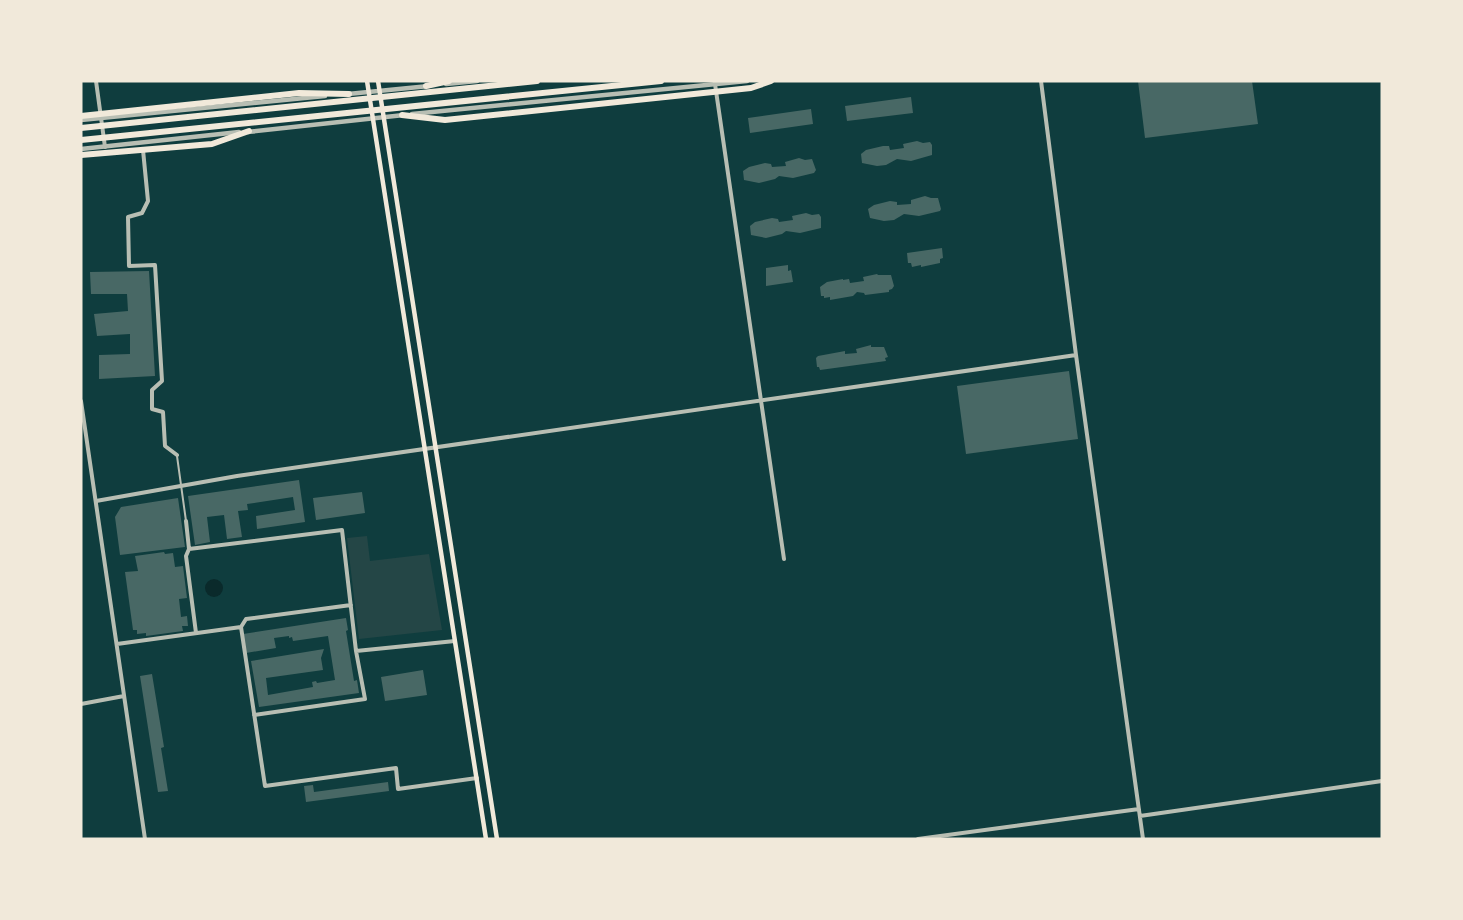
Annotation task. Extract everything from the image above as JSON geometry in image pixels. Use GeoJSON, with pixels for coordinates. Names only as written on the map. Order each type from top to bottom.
{"type":"FeatureCollection","features":[{"type":"Feature","properties":{"kind":"highway"},"geometry":{"type":"LineString","coordinates":[[426,86],[449,81]]}},
{"type":"Feature","properties":{"kind":"highway"},"geometry":{"type":"LineString","coordinates":[[81,128],[537,81]]}},
{"type":"Feature","properties":{"kind":"highway"},"geometry":{"type":"LineString","coordinates":[[81,140],[661,81]]}},
{"type":"Feature","properties":{"kind":"highway"},"geometry":{"type":"LineString","coordinates":[[402,115],[445,120],[751,88],[771,81]]}},
{"type":"Feature","properties":{"kind":"highway"},"geometry":{"type":"LineString","coordinates":[[81,118],[299,93],[349,94]]}},
{"type":"Feature","properties":{"kind":"highway"},"geometry":{"type":"LineString","coordinates":[[81,155],[212,144],[249,131]]}},
{"type":"Feature","properties":{"kind":"main road"},"geometry":{"type":"LineString","coordinates":[[367,81],[486,839]]}},
{"type":"Feature","properties":{"kind":"main road"},"geometry":{"type":"LineString","coordinates":[[378,81],[497,839]]}},
{"type":"Feature","properties":{"kind":"street"},"geometry":{"type":"LineString","coordinates":[[96,81],[105,147]]}},
{"type":"Feature","properties":{"kind":"street"},"geometry":{"type":"LineString","coordinates":[[81,118],[101,118],[477,81]]}},
{"type":"Feature","properties":{"kind":"street"},"geometry":{"type":"LineString","coordinates":[[81,149],[747,81]]}},
{"type":"Feature","properties":{"kind":"street"},"geometry":{"type":"LineString","coordinates":[[1041,81],[1076,355],[1143,839]]}},
{"type":"Feature","properties":{"kind":"street"},"geometry":{"type":"LineString","coordinates":[[715,84],[784,559]]}},
{"type":"Feature","properties":{"kind":"street"},"geometry":{"type":"LineString","coordinates":[[143,150],[148,201],[142,213],[128,217],[129,266],[155,265],[162,381],[152,390],[152,409],[163,412],[165,446],[177,455],[189,549],[186,556],[196,633]]}},
{"type":"Feature","properties":{"kind":"street"},"geometry":{"type":"LineString","coordinates":[[96,501],[237,476],[1076,355]]}},
{"type":"Feature","properties":{"kind":"street"},"geometry":{"type":"LineString","coordinates":[[81,401],[145,839]]}},
{"type":"Feature","properties":{"kind":"street"},"geometry":{"type":"LineString","coordinates":[[189,549],[342,530],[356,651],[365,699],[255,715]]}},
{"type":"Feature","properties":{"kind":"street"},"geometry":{"type":"LineString","coordinates":[[351,605],[246,619],[241,627],[265,786],[396,768],[398,789],[477,778]]}},
{"type":"Feature","properties":{"kind":"street"},"geometry":{"type":"LineString","coordinates":[[117,644],[241,627]]}},
{"type":"Feature","properties":{"kind":"street"},"geometry":{"type":"LineString","coordinates":[[356,651],[454,641]]}},
{"type":"Feature","properties":{"kind":"street"},"geometry":{"type":"LineString","coordinates":[[81,704],[124,696]]}},
{"type":"Feature","properties":{"kind":"street"},"geometry":{"type":"LineString","coordinates":[[1140,816],[1382,781]]}},
{"type":"Feature","properties":{"kind":"street"},"geometry":{"type":"LineString","coordinates":[[918,839],[1139,809]]}},
{"type":"Feature","properties":{"kind":"shaded area"},"geometry":{"type":"Polygon","coordinates":[[[367,536],[370,561],[429,554],[442,630],[359,639],[347,538],[367,536]]]}},
{"type":"Feature","properties":{"kind":"shaded area"},"geometry":{"type":"Polygon","coordinates":[[[210,579],[218,579],[223,584],[221,595],[210,597],[205,592],[205,584],[210,579]]]}},
{"type":"Feature","properties":{"kind":"building"},"geometry":{"type":"Polygon","coordinates":[[[1138,81],[1252,81],[1258,124],[1145,138],[1138,81]]]}},
{"type":"Feature","properties":{"kind":"building"},"geometry":{"type":"Polygon","coordinates":[[[911,97],[913,113],[847,121],[845,106],[911,97]]]}},
{"type":"Feature","properties":{"kind":"building"},"geometry":{"type":"Polygon","coordinates":[[[811,109],[813,124],[750,133],[748,118],[811,109]]]}},
{"type":"Feature","properties":{"kind":"building"},"geometry":{"type":"Polygon","coordinates":[[[917,141],[930,142],[932,155],[911,161],[897,159],[886,165],[862,163],[861,154],[866,150],[883,146],[889,146],[890,150],[904,148],[903,144],[917,141]]]}},
{"type":"Feature","properties":{"kind":"building"},"geometry":{"type":"Polygon","coordinates":[[[799,158],[812,159],[816,170],[814,173],[793,178],[779,176],[759,183],[744,180],[743,171],[749,167],[765,163],[771,164],[772,167],[786,166],[785,162],[799,158]]]}},
{"type":"Feature","properties":{"kind":"building"},"geometry":{"type":"Polygon","coordinates":[[[925,196],[938,198],[940,211],[919,216],[904,214],[894,220],[884,221],[870,218],[868,209],[874,205],[890,201],[897,202],[897,205],[911,204],[911,200],[925,196]]]}},
{"type":"Feature","properties":{"kind":"building"},"geometry":{"type":"Polygon","coordinates":[[[806,213],[819,214],[821,228],[800,233],[786,231],[766,238],[751,235],[750,226],[755,222],[772,218],[778,219],[779,222],[793,220],[792,216],[806,213]]]}},
{"type":"Feature","properties":{"kind":"building"},"geometry":{"type":"Polygon","coordinates":[[[942,248],[943,258],[940,259],[940,263],[912,267],[911,263],[908,263],[907,253],[942,248]]]}},
{"type":"Feature","properties":{"kind":"building"},"geometry":{"type":"Polygon","coordinates":[[[788,265],[793,282],[766,286],[766,268],[788,265]]]}},
{"type":"Feature","properties":{"kind":"building"},"geometry":{"type":"Polygon","coordinates":[[[149,271],[155,376],[99,379],[99,355],[130,354],[130,334],[97,336],[94,314],[128,311],[127,294],[91,294],[90,272],[149,271]]]}},
{"type":"Feature","properties":{"kind":"building"},"geometry":{"type":"Polygon","coordinates":[[[877,274],[891,275],[894,286],[889,292],[865,295],[857,292],[853,296],[830,300],[830,297],[821,296],[820,287],[827,282],[843,279],[849,279],[850,283],[864,281],[863,277],[877,274]]]}},
{"type":"Feature","properties":{"kind":"building"},"geometry":{"type":"Polygon","coordinates":[[[871,345],[871,347],[884,347],[888,357],[885,358],[886,361],[820,370],[817,367],[816,358],[818,356],[845,351],[845,354],[857,353],[856,349],[871,345]]]}},
{"type":"Feature","properties":{"kind":"building"},"geometry":{"type":"Polygon","coordinates":[[[1069,371],[1078,439],[966,454],[957,386],[1069,371]]]}},
{"type":"Feature","properties":{"kind":"building"},"geometry":{"type":"Polygon","coordinates":[[[299,480],[305,522],[257,529],[256,516],[295,510],[293,497],[247,504],[248,510],[238,511],[242,537],[227,539],[224,515],[207,517],[210,542],[195,545],[188,496],[299,480]]]}},
{"type":"Feature","properties":{"kind":"building"},"geometry":{"type":"Polygon","coordinates":[[[362,492],[365,513],[316,520],[313,498],[362,492]]]}},
{"type":"Feature","properties":{"kind":"building"},"geometry":{"type":"Polygon","coordinates":[[[178,498],[185,547],[120,555],[115,517],[121,507],[178,498]]]}},
{"type":"Feature","properties":{"kind":"building"},"geometry":{"type":"Polygon","coordinates":[[[164,552],[165,554],[173,553],[175,567],[183,566],[187,598],[179,599],[181,617],[187,616],[188,626],[182,626],[183,631],[146,636],[146,633],[137,634],[137,630],[133,630],[125,572],[138,571],[135,556],[164,552]]]}},
{"type":"Feature","properties":{"kind":"building"},"geometry":{"type":"Polygon","coordinates":[[[346,618],[354,681],[357,680],[359,693],[259,707],[251,661],[324,649],[321,658],[323,670],[266,678],[268,695],[313,687],[312,682],[316,681],[317,683],[335,680],[328,636],[293,641],[289,636],[274,638],[276,648],[246,653],[243,634],[346,618]]]}},
{"type":"Feature","properties":{"kind":"building"},"geometry":{"type":"Polygon","coordinates":[[[423,670],[427,695],[385,701],[381,677],[423,670]]]}},
{"type":"Feature","properties":{"kind":"building"},"geometry":{"type":"Polygon","coordinates":[[[152,674],[164,747],[161,748],[168,791],[158,792],[140,676],[152,674]]]}},
{"type":"Feature","properties":{"kind":"building"},"geometry":{"type":"Polygon","coordinates":[[[388,782],[389,791],[306,802],[304,786],[313,785],[314,792],[388,782]]]}}]}
